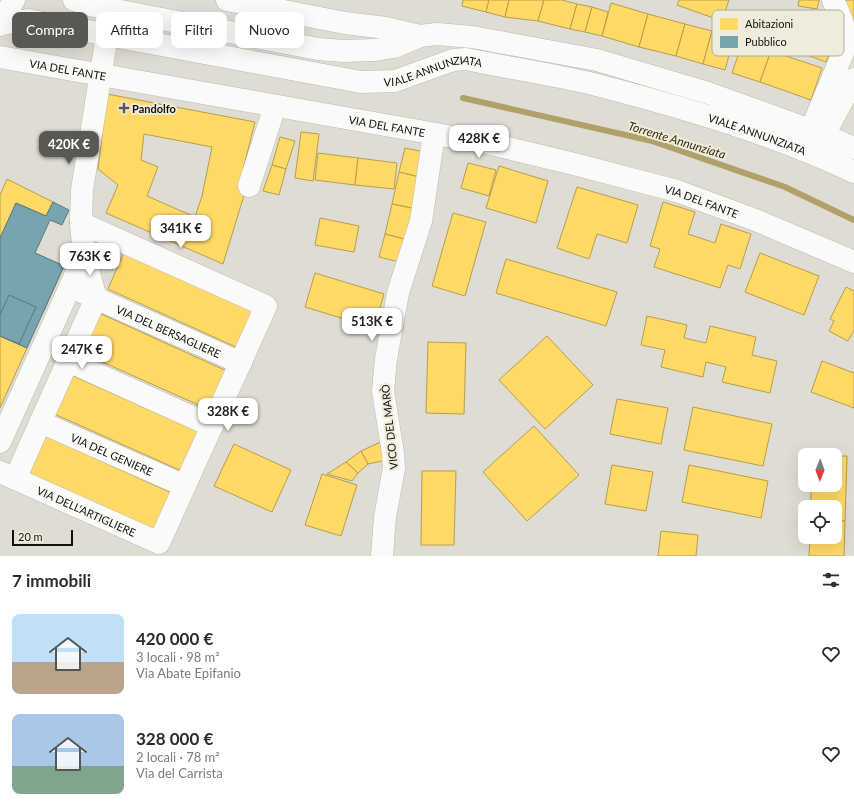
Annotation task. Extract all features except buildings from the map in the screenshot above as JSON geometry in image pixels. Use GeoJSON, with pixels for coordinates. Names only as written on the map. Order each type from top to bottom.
{"type":"FeatureCollection","features":[{"type":"Feature","properties":{"kind":"street"},"geometry":{"type":"LineString","coordinates":[[1,25],[14,0]]}},
{"type":"Feature","properties":{"kind":"street","name":"VIALE ANNUNZIATA"},"geometry":{"type":"LineString","coordinates":[[74,0],[94,6],[318,49],[344,51],[375,50],[394,47],[420,36],[437,34],[472,37],[597,60],[708,93],[817,132],[854,148]]}},
{"type":"Feature","properties":{"kind":"street"},"geometry":{"type":"LineString","coordinates":[[227,0],[346,23],[386,28],[420,36]]}},
{"type":"Feature","properties":{"kind":"street"},"geometry":{"type":"LineString","coordinates":[[833,0],[838,10]]}},
{"type":"Feature","properties":{"kind":"street","name":"VIALE ANNUNZIATA"},"geometry":{"type":"LineString","coordinates":[[1,25],[28,20],[96,33]]}},
{"type":"Feature","properties":{"kind":"street"},"geometry":{"type":"LineString","coordinates":[[844,24],[846,36],[844,51]]}},
{"type":"Feature","properties":{"kind":"street","name":"VIALE ANNUNZIATA"},"geometry":{"type":"LineString","coordinates":[[163,45],[361,82],[395,81],[453,60],[466,60],[577,81],[701,114],[815,154],[854,172]]}},
{"type":"Feature","properties":{"kind":"street"},"geometry":{"type":"LineString","coordinates":[[394,47],[407,50],[414,57],[415,67],[412,76]]}},
{"type":"Feature","properties":{"kind":"street"},"geometry":{"type":"LineString","coordinates":[[7,475],[40,422],[96,298],[84,256],[81,223],[82,190],[105,48]]}},
{"type":"Feature","properties":{"kind":"street"},"geometry":{"type":"LineString","coordinates":[[815,154],[817,132],[842,56]]}},
{"type":"Feature","properties":{"kind":"street","name":"VIA DEL FANTE"},"geometry":{"type":"LineString","coordinates":[[0,57],[487,143],[677,191],[758,221],[854,262]]}},
{"type":"Feature","properties":{"kind":"street"},"geometry":{"type":"LineString","coordinates":[[817,132],[854,79]]}},
{"type":"Feature","properties":{"kind":"street"},"geometry":{"type":"LineString","coordinates":[[249,186],[275,106]]}},
{"type":"Feature","properties":{"kind":"street","name":"VICO DEL MARÒ"},"geometry":{"type":"LineString","coordinates":[[382,556],[385,517],[394,468],[383,392],[386,359],[398,293],[422,216],[434,134]]}},
{"type":"Feature","properties":{"kind":"street"},"geometry":{"type":"LineString","coordinates":[[81,223],[266,306],[185,486]]}},
{"type":"Feature","properties":{"kind":"street"},"geometry":{"type":"LineString","coordinates":[[0,442],[84,256]]}},
{"type":"Feature","properties":{"kind":"street","name":"VIA DEL BERSAGLIERE"},"geometry":{"type":"LineString","coordinates":[[70,287],[240,363]]}},
{"type":"Feature","properties":{"kind":"street"},"geometry":{"type":"LineString","coordinates":[[68,361],[212,426]]}},
{"type":"Feature","properties":{"kind":"street","name":"VIA DEL GENIERE"},"geometry":{"type":"LineString","coordinates":[[40,422],[185,486]]}},
{"type":"Feature","properties":{"kind":"street","name":"VIA DELL'ARTIGLIERE"},"geometry":{"type":"LineString","coordinates":[[7,475],[159,543],[185,486]]}},
{"type":"Feature","properties":{"kind":"waterway","name":"Torrente Annunziata"},"geometry":{"type":"LineString","coordinates":[[463,98],[652,141],[785,187],[854,220]]}},
{"type":"Feature","properties":{"kind":"place","name":"Pandolfo"},"geometry":{"type":"Point","coordinates":[124,108]}}]}
